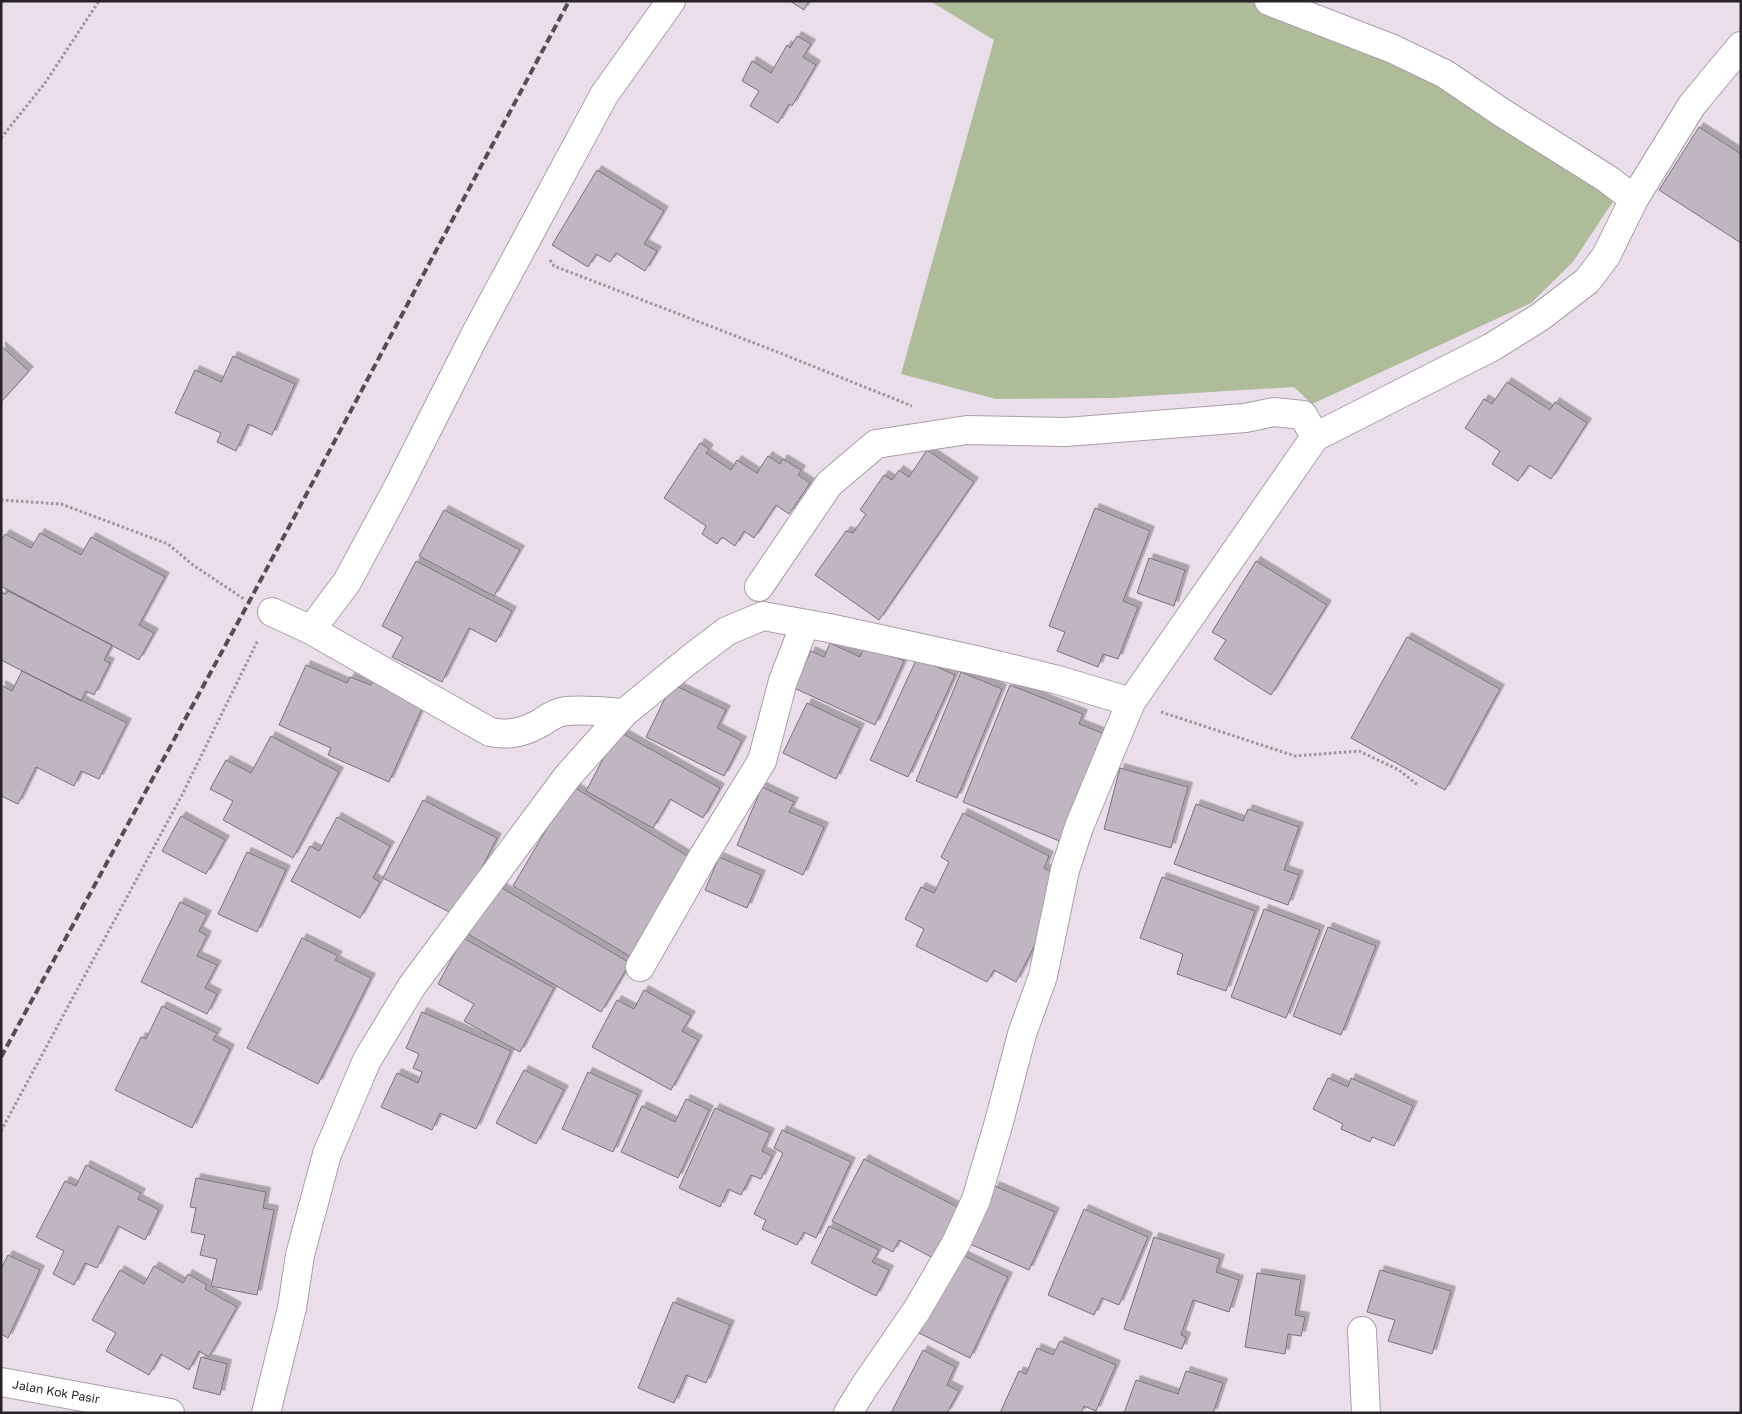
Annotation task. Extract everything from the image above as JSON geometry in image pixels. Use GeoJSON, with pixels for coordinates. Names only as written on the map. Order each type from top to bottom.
{"type":"FeatureCollection","features":[{"type":"Feature","properties":{"kind":"street"},"geometry":{"type":"LineString","coordinates":[[311,630],[347,582],[476,333],[604,95],[671,1]]}},
{"type":"Feature","properties":{"kind":"street"},"geometry":{"type":"LineString","coordinates":[[1269,1],[1393,49],[1445,74],[1501,112],[1606,178],[1634,199]]}},
{"type":"Feature","properties":{"kind":"street"},"geometry":{"type":"LineString","coordinates":[[848,1413],[917,1310],[956,1243],[976,1200],[1022,1034],[1043,976],[1065,870],[1079,827],[1131,702],[1315,438],[1492,347],[1540,317],[1587,281],[1606,256],[1634,199],[1692,105],[1741,46]]}},
{"type":"Feature","properties":{"kind":"street"},"geometry":{"type":"LineString","coordinates":[[759,587],[829,484],[876,444],[967,430],[1066,432],[1245,418],[1274,412],[1303,415],[1315,438]]}},
{"type":"Feature","properties":{"kind":"street"},"geometry":{"type":"LineString","coordinates":[[272,612],[311,630],[490,732],[504,734],[520,733],[555,714],[566,711],[624,713]]}},
{"type":"Feature","properties":{"kind":"street"},"geometry":{"type":"LineString","coordinates":[[266,1413],[292,1308],[300,1255],[327,1154],[367,1060],[412,986],[567,777],[624,713],[727,630],[763,616],[980,661],[1058,680],[1131,702]]}},
{"type":"Feature","properties":{"kind":"street"},"geometry":{"type":"LineString","coordinates":[[640,967],[704,855],[751,782],[762,761],[783,681],[805,624]]}},
{"type":"Feature","properties":{"kind":"street"},"geometry":{"type":"LineString","coordinates":[[1362,1331],[1366,1413]]}},
{"type":"Feature","properties":{"kind":"street","name":"Jalan Kok Pasir"},"geometry":{"type":"LineString","coordinates":[[1,1382],[170,1413]]}},
{"type":"Feature","properties":{"kind":"path"},"geometry":{"type":"LineString","coordinates":[[1,138],[45,83],[98,1]]}},
{"type":"Feature","properties":{"kind":"path"},"geometry":{"type":"LineString","coordinates":[[529,234],[554,266],[780,353],[916,408]]}},
{"type":"Feature","properties":{"kind":"path"},"geometry":{"type":"LineString","coordinates":[[1,500],[61,504],[168,544],[209,576],[249,602],[272,612],[182,795],[1,1131]]}},
{"type":"Feature","properties":{"kind":"path"},"geometry":{"type":"LineString","coordinates":[[1131,702],[1295,756],[1360,751],[1400,770],[1419,786]]}},
{"type":"Feature","properties":{"kind":"green space"},"geometry":{"type":"Polygon","coordinates":[[[930,1],[1249,1],[1419,72],[1614,200],[1573,262],[1531,303],[1312,404],[1294,387],[1113,398],[996,399],[901,374],[994,40],[930,1]]]}},
{"type":"Feature","properties":{"kind":"building"},"geometry":{"type":"Polygon","coordinates":[[[790,1],[809,1],[804,10],[790,1]]]}},
{"type":"Feature","properties":{"kind":"building"},"geometry":{"type":"Polygon","coordinates":[[[797,36],[811,44],[803,57],[816,65],[792,106],[789,104],[778,123],[750,106],[759,91],[742,81],[752,61],[771,73],[787,45],[790,48],[797,36]]]}},
{"type":"Feature","properties":{"kind":"building"},"geometry":{"type":"Polygon","coordinates":[[[1699,127],[1741,154],[1741,243],[1659,190],[1699,127]]]}},
{"type":"Feature","properties":{"kind":"building"},"geometry":{"type":"Polygon","coordinates":[[[597,170],[664,211],[644,244],[657,251],[645,271],[616,253],[610,262],[596,254],[588,267],[552,245],[597,170]]]}},
{"type":"Feature","properties":{"kind":"building"},"geometry":{"type":"Polygon","coordinates":[[[1,346],[29,371],[1,402],[1,346]]]}},
{"type":"Feature","properties":{"kind":"building"},"geometry":{"type":"Polygon","coordinates":[[[233,356],[295,384],[272,435],[248,424],[236,451],[217,442],[221,433],[175,413],[195,370],[221,382],[233,356]]]}},
{"type":"Feature","properties":{"kind":"building"},"geometry":{"type":"Polygon","coordinates":[[[1507,382],[1550,410],[1555,402],[1587,423],[1551,479],[1529,465],[1518,481],[1492,464],[1500,451],[1465,428],[1484,399],[1492,404],[1507,382]]]}},
{"type":"Feature","properties":{"kind":"building"},"geometry":{"type":"Polygon","coordinates":[[[700,443],[709,449],[706,453],[731,470],[737,460],[757,473],[768,456],[780,464],[783,459],[801,470],[798,475],[810,483],[789,514],[776,505],[754,538],[744,531],[735,546],[722,537],[717,544],[702,534],[706,526],[664,498],[700,443]]]}},
{"type":"Feature","properties":{"kind":"building"},"geometry":{"type":"Polygon","coordinates":[[[927,450],[974,482],[879,620],[815,575],[846,531],[853,533],[866,514],[860,510],[884,475],[892,480],[899,470],[909,477],[927,450]]]}},
{"type":"Feature","properties":{"kind":"building"},"geometry":{"type":"Polygon","coordinates":[[[1095,508],[1150,531],[1123,601],[1138,607],[1118,659],[1103,654],[1098,667],[1057,651],[1065,632],[1049,626],[1095,508]]]}},
{"type":"Feature","properties":{"kind":"building"},"geometry":{"type":"Polygon","coordinates":[[[444,510],[520,550],[494,596],[419,556],[444,510]]]}},
{"type":"Feature","properties":{"kind":"building"},"geometry":{"type":"Polygon","coordinates":[[[40,533],[81,555],[91,537],[165,577],[139,625],[154,633],[139,660],[1,586],[1,541],[5,534],[31,548],[40,533]]]}},
{"type":"Feature","properties":{"kind":"building"},"geometry":{"type":"Polygon","coordinates":[[[1149,558],[1185,570],[1174,606],[1137,593],[1149,558]]]}},
{"type":"Feature","properties":{"kind":"building"},"geometry":{"type":"Polygon","coordinates":[[[416,561],[512,611],[496,642],[469,628],[442,682],[392,657],[403,637],[382,626],[416,561]]]}},
{"type":"Feature","properties":{"kind":"building"},"geometry":{"type":"Polygon","coordinates":[[[1256,561],[1327,605],[1271,695],[1214,659],[1226,640],[1212,632],[1256,561]]]}},
{"type":"Feature","properties":{"kind":"building"},"geometry":{"type":"Polygon","coordinates":[[[8,591],[112,645],[104,660],[110,663],[94,695],[86,691],[81,701],[1,660],[1,592],[6,594],[8,591]]]}},
{"type":"Feature","properties":{"kind":"building"},"geometry":{"type":"Polygon","coordinates":[[[1407,637],[1500,689],[1445,790],[1351,738],[1407,637]]]}},
{"type":"Feature","properties":{"kind":"building"},"geometry":{"type":"Polygon","coordinates":[[[830,643],[860,657],[866,643],[904,661],[875,725],[794,688],[811,651],[824,657],[830,643]]]}},
{"type":"Feature","properties":{"kind":"building"},"geometry":{"type":"Polygon","coordinates":[[[917,658],[955,675],[908,777],[870,760],[917,658]]]}},
{"type":"Feature","properties":{"kind":"building"},"geometry":{"type":"Polygon","coordinates":[[[306,665],[347,683],[350,677],[371,685],[373,681],[424,704],[389,782],[328,755],[331,748],[279,725],[306,665]]]}},
{"type":"Feature","properties":{"kind":"building"},"geometry":{"type":"Polygon","coordinates":[[[22,671],[127,723],[99,779],[81,771],[74,786],[36,767],[18,804],[1,796],[1,685],[12,691],[22,671]]]}},
{"type":"Feature","properties":{"kind":"building"},"geometry":{"type":"Polygon","coordinates":[[[961,672],[1002,689],[957,798],[916,781],[961,672]]]}},
{"type":"Feature","properties":{"kind":"building"},"geometry":{"type":"Polygon","coordinates":[[[672,684],[726,710],[717,728],[742,741],[724,776],[646,737],[672,684]]]}},
{"type":"Feature","properties":{"kind":"building"},"geometry":{"type":"Polygon","coordinates":[[[1010,685],[1083,714],[1079,724],[1110,736],[1067,844],[963,802],[1010,685]]]}},
{"type":"Feature","properties":{"kind":"building"},"geometry":{"type":"Polygon","coordinates":[[[807,703],[860,728],[836,779],[783,753],[807,703]]]}},
{"type":"Feature","properties":{"kind":"building"},"geometry":{"type":"Polygon","coordinates":[[[618,731],[720,788],[703,818],[670,799],[653,828],[586,791],[618,731]]]}},
{"type":"Feature","properties":{"kind":"building"},"geometry":{"type":"Polygon","coordinates":[[[271,736],[339,772],[293,858],[223,820],[233,801],[210,789],[226,760],[251,773],[271,736]]]}},
{"type":"Feature","properties":{"kind":"building"},"geometry":{"type":"Polygon","coordinates":[[[1120,768],[1188,787],[1171,848],[1104,829],[1120,768]]]}},
{"type":"Feature","properties":{"kind":"building"},"geometry":{"type":"Polygon","coordinates":[[[572,786],[691,858],[631,957],[513,886],[572,786]]]}},
{"type":"Feature","properties":{"kind":"building"},"geometry":{"type":"Polygon","coordinates":[[[762,787],[794,802],[789,812],[824,827],[803,875],[737,845],[762,787]]]}},
{"type":"Feature","properties":{"kind":"building"},"geometry":{"type":"Polygon","coordinates":[[[423,800],[497,838],[457,916],[383,878],[423,800]]]}},
{"type":"Feature","properties":{"kind":"building"},"geometry":{"type":"Polygon","coordinates":[[[1196,804],[1243,821],[1248,809],[1299,827],[1284,870],[1299,875],[1288,905],[1174,864],[1196,804]]]}},
{"type":"Feature","properties":{"kind":"building"},"geometry":{"type":"Polygon","coordinates":[[[963,813],[1049,856],[1044,868],[1057,875],[1044,902],[1054,907],[1016,982],[994,970],[987,982],[916,946],[924,929],[905,919],[921,887],[934,893],[949,862],[941,857],[963,813]]]}},
{"type":"Feature","properties":{"kind":"building"},"geometry":{"type":"Polygon","coordinates":[[[181,816],[225,840],[206,874],[162,851],[181,816]]]}},
{"type":"Feature","properties":{"kind":"building"},"geometry":{"type":"Polygon","coordinates":[[[337,817],[390,846],[373,878],[380,882],[360,918],[291,881],[310,846],[319,851],[337,817]]]}},
{"type":"Feature","properties":{"kind":"building"},"geometry":{"type":"Polygon","coordinates":[[[247,852],[286,870],[257,932],[218,914],[247,852]]]}},
{"type":"Feature","properties":{"kind":"building"},"geometry":{"type":"Polygon","coordinates":[[[719,857],[761,875],[747,908],[705,890],[719,857]]]}},
{"type":"Feature","properties":{"kind":"building"},"geometry":{"type":"Polygon","coordinates":[[[1162,877],[1255,911],[1226,991],[1177,974],[1183,954],[1140,938],[1162,877]]]}},
{"type":"Feature","properties":{"kind":"building"},"geometry":{"type":"Polygon","coordinates":[[[497,885],[630,963],[601,1012],[468,934],[497,885]]]}},
{"type":"Feature","properties":{"kind":"building"},"geometry":{"type":"Polygon","coordinates":[[[180,902],[207,915],[199,931],[207,936],[197,956],[217,965],[205,988],[217,994],[207,1014],[141,982],[180,902]]]}},
{"type":"Feature","properties":{"kind":"building"},"geometry":{"type":"Polygon","coordinates":[[[1264,909],[1320,930],[1286,1018],[1231,997],[1264,909]]]}},
{"type":"Feature","properties":{"kind":"building"},"geometry":{"type":"Polygon","coordinates":[[[1328,927],[1376,946],[1341,1035],[1293,1016],[1328,927]]]}},
{"type":"Feature","properties":{"kind":"building"},"geometry":{"type":"Polygon","coordinates":[[[302,938],[338,956],[335,960],[371,978],[318,1084],[247,1048],[302,938]]]}},
{"type":"Feature","properties":{"kind":"building"},"geometry":{"type":"Polygon","coordinates":[[[463,938],[554,988],[520,1052],[464,1021],[474,1004],[438,984],[463,938]]]}},
{"type":"Feature","properties":{"kind":"building"},"geometry":{"type":"Polygon","coordinates":[[[644,990],[691,1016],[682,1031],[698,1040],[671,1090],[592,1047],[617,1000],[634,1009],[644,990]]]}},
{"type":"Feature","properties":{"kind":"building"},"geometry":{"type":"Polygon","coordinates":[[[162,1006],[217,1033],[213,1040],[230,1049],[192,1128],[115,1090],[141,1037],[146,1039],[162,1006]]]}},
{"type":"Feature","properties":{"kind":"building"},"geometry":{"type":"Polygon","coordinates":[[[422,1012],[511,1051],[476,1129],[440,1113],[432,1130],[381,1107],[397,1073],[418,1083],[422,1072],[413,1068],[419,1054],[406,1048],[422,1012]]]}},
{"type":"Feature","properties":{"kind":"building"},"geometry":{"type":"Polygon","coordinates":[[[524,1070],[564,1090],[536,1144],[496,1123],[524,1070]]]}},
{"type":"Feature","properties":{"kind":"building"},"geometry":{"type":"Polygon","coordinates":[[[588,1072],[638,1095],[613,1152],[562,1129],[588,1072]]]}},
{"type":"Feature","properties":{"kind":"building"},"geometry":{"type":"Polygon","coordinates":[[[1328,1078],[1348,1087],[1351,1078],[1413,1106],[1394,1146],[1372,1137],[1370,1142],[1341,1129],[1343,1124],[1313,1109],[1328,1078]]]}},
{"type":"Feature","properties":{"kind":"building"},"geometry":{"type":"Polygon","coordinates":[[[686,1099],[709,1110],[678,1178],[621,1152],[642,1106],[675,1122],[686,1099]]]}},
{"type":"Feature","properties":{"kind":"building"},"geometry":{"type":"Polygon","coordinates":[[[715,1108],[770,1133],[762,1151],[772,1156],[761,1179],[751,1175],[741,1195],[728,1189],[720,1207],[679,1188],[715,1108]]]}},
{"type":"Feature","properties":{"kind":"building"},"geometry":{"type":"Polygon","coordinates":[[[782,1130],[851,1162],[816,1238],[804,1232],[797,1245],[762,1229],[766,1220],[754,1214],[783,1153],[774,1148],[782,1130]]]}},
{"type":"Feature","properties":{"kind":"building"},"geometry":{"type":"Polygon","coordinates":[[[864,1159],[961,1209],[935,1259],[899,1240],[893,1252],[832,1221],[864,1159]]]}},
{"type":"Feature","properties":{"kind":"building"},"geometry":{"type":"Polygon","coordinates":[[[86,1165],[141,1193],[138,1199],[159,1210],[145,1240],[118,1226],[97,1268],[85,1263],[74,1285],[53,1274],[64,1251],[36,1237],[65,1181],[76,1186],[86,1165]]]}},
{"type":"Feature","properties":{"kind":"building"},"geometry":{"type":"Polygon","coordinates":[[[196,1178],[266,1192],[263,1208],[274,1210],[257,1295],[211,1286],[217,1259],[200,1255],[205,1235],[191,1232],[196,1208],[190,1207],[196,1178]]]}},
{"type":"Feature","properties":{"kind":"building"},"geometry":{"type":"Polygon","coordinates":[[[995,1186],[1055,1212],[1029,1270],[970,1244],[995,1186]]]}},
{"type":"Feature","properties":{"kind":"building"},"geometry":{"type":"Polygon","coordinates":[[[1084,1209],[1148,1237],[1119,1305],[1102,1298],[1094,1315],[1048,1295],[1084,1209]]]}},
{"type":"Feature","properties":{"kind":"building"},"geometry":{"type":"Polygon","coordinates":[[[829,1226],[879,1250],[872,1262],[889,1270],[876,1296],[811,1263],[829,1226]]]}},
{"type":"Feature","properties":{"kind":"building"},"geometry":{"type":"Polygon","coordinates":[[[1154,1237],[1220,1259],[1216,1272],[1239,1280],[1229,1312],[1193,1300],[1181,1335],[1186,1337],[1182,1349],[1124,1329],[1154,1237]]]}},
{"type":"Feature","properties":{"kind":"building"},"geometry":{"type":"Polygon","coordinates":[[[958,1253],[1008,1277],[970,1358],[919,1333],[958,1253]]]}},
{"type":"Feature","properties":{"kind":"building"},"geometry":{"type":"Polygon","coordinates":[[[8,1255],[40,1270],[8,1338],[1,1334],[1,1269],[8,1255]]]}},
{"type":"Feature","properties":{"kind":"building"},"geometry":{"type":"Polygon","coordinates":[[[154,1266],[183,1283],[188,1274],[207,1285],[205,1289],[237,1307],[209,1357],[199,1351],[189,1370],[161,1354],[149,1375],[106,1351],[116,1333],[92,1320],[120,1270],[144,1284],[154,1266]]]}},
{"type":"Feature","properties":{"kind":"building"},"geometry":{"type":"Polygon","coordinates":[[[1380,1270],[1451,1291],[1432,1354],[1388,1341],[1395,1320],[1367,1312],[1380,1270]]]}},
{"type":"Feature","properties":{"kind":"building"},"geometry":{"type":"Polygon","coordinates":[[[1257,1273],[1301,1280],[1295,1315],[1305,1317],[1301,1336],[1288,1334],[1285,1354],[1245,1347],[1257,1273]]]}},
{"type":"Feature","properties":{"kind":"building"},"geometry":{"type":"Polygon","coordinates":[[[673,1302],[730,1325],[706,1383],[686,1375],[674,1403],[638,1388],[673,1302]]]}},
{"type":"Feature","properties":{"kind":"building"},"geometry":{"type":"Polygon","coordinates":[[[1060,1341],[1116,1365],[1096,1411],[1084,1406],[1081,1413],[1000,1413],[1019,1371],[1026,1374],[1037,1348],[1053,1355],[1060,1341]]]}},
{"type":"Feature","properties":{"kind":"building"},"geometry":{"type":"Polygon","coordinates":[[[923,1350],[955,1367],[947,1385],[959,1391],[947,1413],[891,1413],[923,1350]]]}},
{"type":"Feature","properties":{"kind":"building"},"geometry":{"type":"Polygon","coordinates":[[[201,1357],[227,1364],[220,1395],[193,1388],[201,1357]]]}},
{"type":"Feature","properties":{"kind":"building"},"geometry":{"type":"Polygon","coordinates":[[[1186,1371],[1223,1383],[1213,1413],[1124,1413],[1136,1380],[1178,1394],[1186,1371]]]}},
{"type":"Feature","properties":{"kind":"railway"},"geometry":{"type":"LineString","coordinates":[[1,1057],[249,602],[569,1]]}}]}
